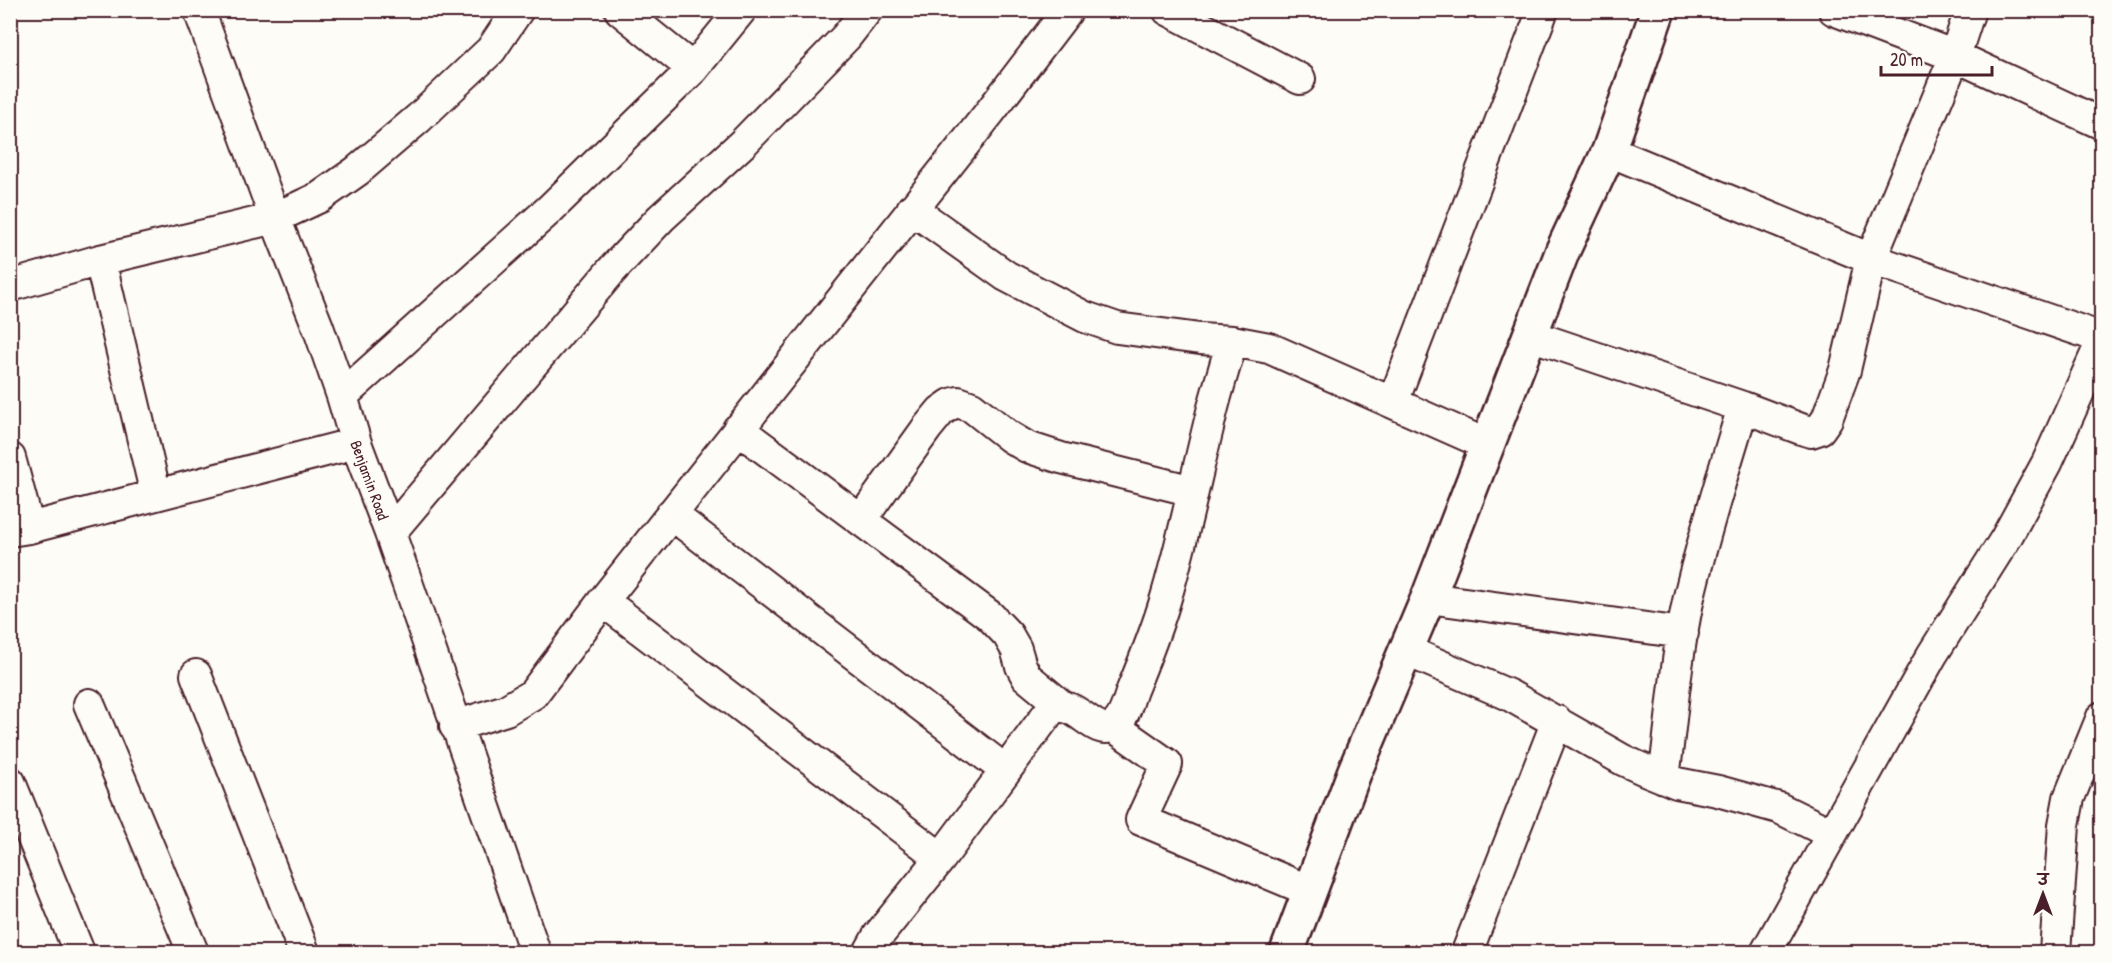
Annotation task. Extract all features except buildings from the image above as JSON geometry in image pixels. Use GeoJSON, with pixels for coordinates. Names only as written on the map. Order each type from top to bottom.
{"type":"FeatureCollection","features":[{"type":"Feature","properties":{"kind":"street","name":"Benjamin Road"},"geometry":{"type":"LineString","coordinates":[[199,10],[275,218],[318,327],[356,443],[390,533],[535,952]]}},
{"type":"Feature","properties":{"kind":"street"},"geometry":{"type":"LineString","coordinates":[[10,286],[100,260],[275,218],[320,196],[357,171],[419,118],[491,50],[518,10]]}},
{"type":"Feature","properties":{"kind":"street"},"geometry":{"type":"LineString","coordinates":[[620,10],[693,69]]}},
{"type":"Feature","properties":{"kind":"street"},"geometry":{"type":"LineString","coordinates":[[342,396],[549,210],[693,69],[741,10]]}},
{"type":"Feature","properties":{"kind":"street"},"geometry":{"type":"LineString","coordinates":[[390,533],[612,270],[661,218],[743,143],[846,37],[867,10]]}},
{"type":"Feature","properties":{"kind":"street"},"geometry":{"type":"LineString","coordinates":[[455,726],[506,710],[533,694],[671,514],[990,112],[1068,10]]}},
{"type":"Feature","properties":{"kind":"street"},"geometry":{"type":"LineString","coordinates":[[1168,10],[1300,79]]}},
{"type":"Feature","properties":{"kind":"street"},"geometry":{"type":"LineString","coordinates":[[1393,402],[1543,10]]}},
{"type":"Feature","properties":{"kind":"street"},"geometry":{"type":"LineString","coordinates":[[1287,952],[1354,773],[1407,651],[1563,250],[1609,151],[1658,10]]}},
{"type":"Feature","properties":{"kind":"street"},"geometry":{"type":"LineString","coordinates":[[1834,10],[1956,56],[2102,124]]}},
{"type":"Feature","properties":{"kind":"street"},"geometry":{"type":"LineString","coordinates":[[1530,335],[1801,429],[1811,432],[1820,429],[1827,419],[1845,370],[1871,259],[1956,56],[1970,10]]}},
{"type":"Feature","properties":{"kind":"street"},"geometry":{"type":"LineString","coordinates":[[1609,151],[1871,259],[2102,340],[2047,463],[2006,537],[1932,656],[1766,952]]}},
{"type":"Feature","properties":{"kind":"street"},"geometry":{"type":"LineString","coordinates":[[912,209],[1006,276],[1085,317],[1117,328],[1232,341],[1269,348],[1488,445]]}},
{"type":"Feature","properties":{"kind":"street"},"geometry":{"type":"LineString","coordinates":[[100,260],[156,495]]}},
{"type":"Feature","properties":{"kind":"street"},"geometry":{"type":"LineString","coordinates":[[1113,726],[1122,715],[1166,600],[1232,341]]}},
{"type":"Feature","properties":{"kind":"street"},"geometry":{"type":"LineString","coordinates":[[861,520],[927,428],[941,411],[958,402],[972,407],[1010,437],[1027,447],[1061,458],[1193,491]]}},
{"type":"Feature","properties":{"kind":"street"},"geometry":{"type":"LineString","coordinates":[[1664,778],[1689,598],[1743,407]]}},
{"type":"Feature","properties":{"kind":"street"},"geometry":{"type":"LineString","coordinates":[[738,429],[990,616],[1008,635],[1016,649],[1020,666],[1027,677],[1062,706]]}},
{"type":"Feature","properties":{"kind":"street"},"geometry":{"type":"LineString","coordinates":[[10,458],[20,530],[356,443]]}},
{"type":"Feature","properties":{"kind":"street"},"geometry":{"type":"LineString","coordinates":[[671,514],[1005,770]]}},
{"type":"Feature","properties":{"kind":"street"},"geometry":{"type":"LineString","coordinates":[[1428,598],[1683,633]]}},
{"type":"Feature","properties":{"kind":"street"},"geometry":{"type":"LineString","coordinates":[[603,601],[941,858]]}},
{"type":"Feature","properties":{"kind":"street"},"geometry":{"type":"LineString","coordinates":[[1407,651],[1509,695],[1623,760],[1664,778],[1779,808],[1832,834]]}},
{"type":"Feature","properties":{"kind":"street"},"geometry":{"type":"LineString","coordinates":[[196,675],[304,952]]}},
{"type":"Feature","properties":{"kind":"street"},"geometry":{"type":"LineString","coordinates":[[89,704],[193,952]]}},
{"type":"Feature","properties":{"kind":"street"},"geometry":{"type":"LineString","coordinates":[[869,952],[878,936],[941,858],[1047,713],[1052,708],[1062,706],[1069,707],[1101,727],[1113,726],[1167,764],[1141,820],[1310,891]]}},
{"type":"Feature","properties":{"kind":"street"},"geometry":{"type":"LineString","coordinates":[[2055,952],[2064,825],[2069,798],[2102,717]]}},
{"type":"Feature","properties":{"kind":"street"},"geometry":{"type":"LineString","coordinates":[[1467,952],[1557,721]]}},
{"type":"Feature","properties":{"kind":"street"},"geometry":{"type":"LineString","coordinates":[[10,782],[79,952]]}}]}
